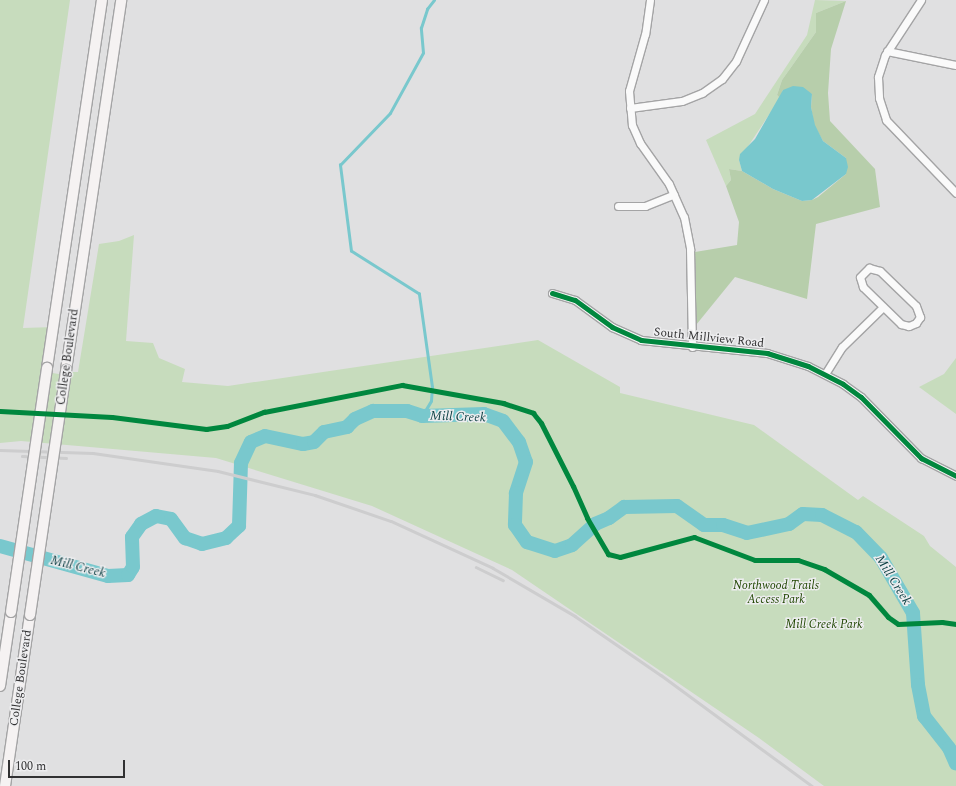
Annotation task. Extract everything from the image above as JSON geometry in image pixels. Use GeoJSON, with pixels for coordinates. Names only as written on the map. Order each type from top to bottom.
{"type":"FeatureCollection","features":[{"type":"Feature","properties":{"kind":"main road","name":"College Boulevard"},"geometry":{"type":"LineString","coordinates":[[0,686],[102,0]]}},
{"type":"Feature","properties":{"kind":"main road","name":"College Boulevard"},"geometry":{"type":"LineString","coordinates":[[5,786],[121,0]]}},
{"type":"Feature","properties":{"kind":"street"},"geometry":{"type":"LineString","coordinates":[[650,0],[645,34],[631,83],[630,108],[632,125],[636,136],[674,194],[684,217],[690,249],[692,347]]}},
{"type":"Feature","properties":{"kind":"street"},"geometry":{"type":"LineString","coordinates":[[630,108],[682,101],[702,93],[722,80],[738,58],[752,22],[764,0]]}},
{"type":"Feature","properties":{"kind":"street"},"geometry":{"type":"LineString","coordinates":[[920,0],[887,51],[878,77],[879,98],[886,120],[956,193]]}},
{"type":"Feature","properties":{"kind":"street"},"geometry":{"type":"LineString","coordinates":[[887,51],[956,65]]}},
{"type":"Feature","properties":{"kind":"street"},"geometry":{"type":"LineString","coordinates":[[618,206],[645,206],[674,194]]}},
{"type":"Feature","properties":{"kind":"street"},"geometry":{"type":"LineString","coordinates":[[869,268],[880,271],[916,306],[920,317],[913,326],[905,326],[883,307],[861,284],[862,274],[869,268]]}},
{"type":"Feature","properties":{"kind":"street","name":"South Millview Road"},"geometry":{"type":"LineString","coordinates":[[552,293],[575,300],[612,327],[641,340],[692,347],[766,353],[825,374],[861,397],[921,458],[956,476]]}},
{"type":"Feature","properties":{"kind":"street"},"geometry":{"type":"LineString","coordinates":[[825,374],[842,346],[883,307]]}},
{"type":"Feature","properties":{"kind":"green space","name":"Northwood Trails Access Park"},"geometry":{"type":"Polygon","coordinates":[[[0,0],[70,0],[23,328],[54,327],[47,372],[70,376],[71,372],[78,372],[99,244],[119,241],[134,235],[126,341],[153,343],[159,358],[185,369],[182,382],[228,386],[538,340],[620,387],[620,393],[754,425],[858,500],[863,496],[924,536],[930,546],[956,567],[956,786],[824,786],[759,738],[512,570],[372,506],[216,458],[21,441],[0,443],[0,0]]]}},
{"type":"Feature","properties":{"kind":"green space"},"geometry":{"type":"Polygon","coordinates":[[[815,0],[846,1],[816,13],[816,32],[782,80],[777,95],[780,98],[739,160],[742,171],[729,169],[731,180],[726,186],[706,140],[755,114],[807,35],[815,0]]]}},
{"type":"Feature","properties":{"kind":"green space"},"geometry":{"type":"Polygon","coordinates":[[[846,1],[831,49],[828,93],[830,121],[875,169],[880,207],[816,224],[807,299],[735,277],[696,325],[695,252],[737,245],[739,222],[726,186],[731,180],[729,169],[742,171],[773,189],[802,201],[812,200],[818,197],[846,174],[846,158],[823,141],[814,125],[811,107],[812,94],[783,90],[780,98],[777,95],[782,80],[816,32],[816,13],[846,1]]]}},
{"type":"Feature","properties":{"kind":"green space"},"geometry":{"type":"Polygon","coordinates":[[[956,358],[956,414],[919,387],[944,374],[956,358]]]}},
{"type":"Feature","properties":{"kind":"water"},"geometry":{"type":"Polygon","coordinates":[[[793,86],[803,87],[812,94],[811,107],[815,125],[823,141],[846,158],[848,167],[846,174],[812,200],[802,201],[773,189],[742,171],[739,160],[740,154],[755,139],[783,90],[793,86]]]}},
{"type":"Feature","properties":{"kind":"waterway"},"geometry":{"type":"LineString","coordinates":[[422,416],[431,401],[432,387],[419,294],[351,251],[340,165],[390,113],[423,53],[421,28],[427,9],[434,0]]}},
{"type":"Feature","properties":{"kind":"waterway","name":"Mill Creek"},"geometry":{"type":"LineString","coordinates":[[0,546],[108,576],[128,575],[133,567],[132,537],[141,524],[156,516],[171,519],[185,538],[202,544],[226,538],[239,526],[241,463],[251,442],[265,436],[303,444],[314,442],[324,432],[347,427],[355,419],[373,411],[407,411],[422,416],[484,414],[503,421],[519,442],[526,462],[516,493],[515,525],[527,542],[555,551],[572,545],[595,524],[609,518],[624,507],[677,506],[704,525],[723,525],[747,533],[789,524],[803,514],[822,515],[856,532],[881,558],[913,613],[918,685],[924,716],[949,748],[956,764]]}},
{"type":"Feature","properties":{"kind":"railway"},"geometry":{"type":"LineString","coordinates":[[0,450],[93,453],[218,471],[315,495],[391,521],[493,568],[575,616],[661,675],[812,786]]}},
{"type":"Feature","properties":{"kind":"railway"},"geometry":{"type":"LineString","coordinates":[[22,456],[66,458]]}},
{"type":"Feature","properties":{"kind":"railway"},"geometry":{"type":"LineString","coordinates":[[476,567],[503,580]]}},
{"type":"Feature","properties":{"kind":"cycle path"},"geometry":{"type":"LineString","coordinates":[[552,293],[575,300],[612,327],[641,340],[767,353],[808,366],[843,384],[861,397],[921,458],[956,476]]}},
{"type":"Feature","properties":{"kind":"cycle path"},"geometry":{"type":"LineString","coordinates":[[0,411],[112,417],[206,429],[227,426],[264,412],[402,385],[503,403],[533,413],[541,423],[573,486],[587,518],[608,554],[620,557],[694,537],[755,560],[798,560],[824,569],[869,595],[888,617],[898,624],[942,622],[956,624]]}},
{"type":"Feature","properties":{"kind":"park label","name":"Mill Creek Park"},"geometry":{"type":"Point","coordinates":[824,625]}}]}
